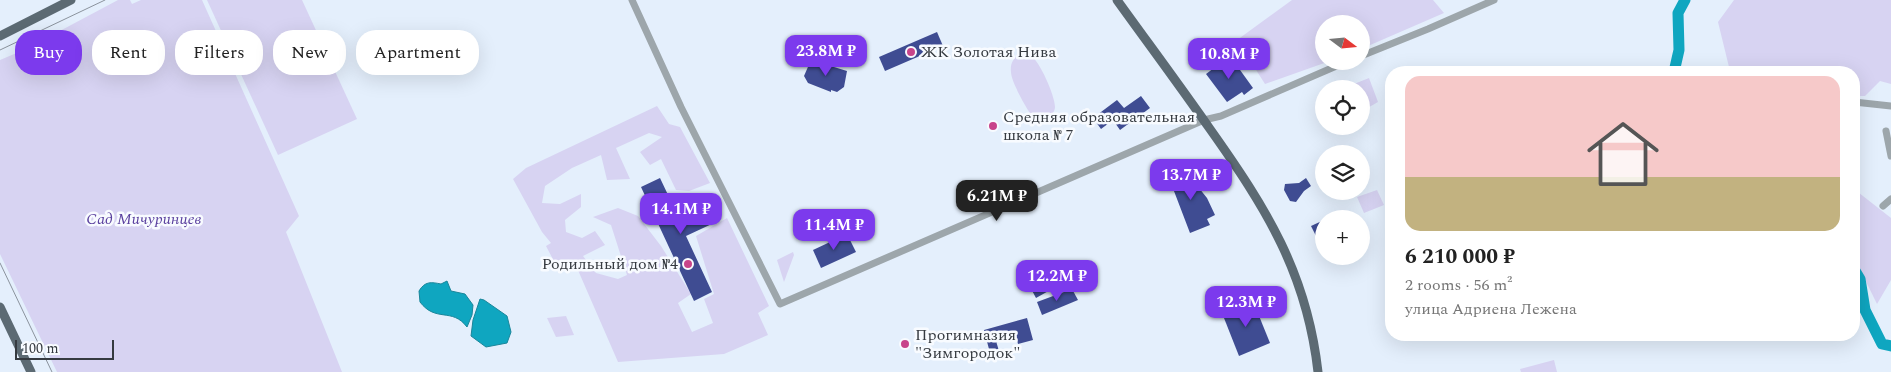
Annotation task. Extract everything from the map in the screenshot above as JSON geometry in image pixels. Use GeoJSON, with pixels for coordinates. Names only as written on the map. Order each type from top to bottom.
{"type":"FeatureCollection","features":[{"type":"Feature","properties":{"kind":"main road"},"geometry":{"type":"LineString","coordinates":[[0,36],[71,0]]}},
{"type":"Feature","properties":{"kind":"main road"},"geometry":{"type":"LineString","coordinates":[[1117,0],[1247,181],[1278,235],[1295,273],[1307,313],[1318,372]]}},
{"type":"Feature","properties":{"kind":"main road"},"geometry":{"type":"LineString","coordinates":[[0,307],[31,372]]}},
{"type":"Feature","properties":{"kind":"street"},"geometry":{"type":"LineString","coordinates":[[632,0],[681,106],[780,304],[1204,120],[1221,116],[1327,70]]}},
{"type":"Feature","properties":{"kind":"street"},"geometry":{"type":"LineString","coordinates":[[1370,52],[1494,0]]}},
{"type":"Feature","properties":{"kind":"street"},"geometry":{"type":"LineString","coordinates":[[1860,103],[1891,106]]}},
{"type":"Feature","properties":{"kind":"street"},"geometry":{"type":"LineString","coordinates":[[1886,131],[1891,156]]}},
{"type":"Feature","properties":{"kind":"street"},"geometry":{"type":"LineString","coordinates":[[1883,206],[1891,199]]}},
{"type":"Feature","properties":{"kind":"green space","name":"Сад Мичуринцев"},"geometry":{"type":"Polygon","coordinates":[[[118,0],[130,0],[132,4],[141,0],[202,0],[215,30],[175,30],[175,75],[236,75],[299,216],[286,232],[342,372],[57,372],[0,254],[0,60],[15,54],[15,75],[82,75],[82,30],[62,30],[118,0]]]}},
{"type":"Feature","properties":{"kind":"green space"},"geometry":{"type":"Polygon","coordinates":[[[207,0],[302,0],[316,30],[273,30],[273,75],[337,75],[357,119],[278,155],[241,75],[263,75],[263,30],[221,30],[207,0]]]}},
{"type":"Feature","properties":{"kind":"green space"},"geometry":{"type":"Polygon","coordinates":[[[1292,0],[1433,0],[1444,13],[1370,45],[1370,15],[1315,15],[1315,66],[1265,84],[1237,40],[1292,0]]]}},
{"type":"Feature","properties":{"kind":"green space"},"geometry":{"type":"Polygon","coordinates":[[[1734,0],[1891,0],[1891,84],[1880,81],[1865,96],[1860,96],[1860,66],[1729,66],[1718,22],[1734,0]]]}},
{"type":"Feature","properties":{"kind":"green space"},"geometry":{"type":"Polygon","coordinates":[[[1019,54],[1030,55],[1038,64],[1046,79],[1055,107],[1050,118],[1042,119],[1032,116],[1013,82],[1012,62],[1019,54]]]}},
{"type":"Feature","properties":{"kind":"green space"},"geometry":{"type":"Polygon","coordinates":[[[1370,81],[1378,102],[1370,107],[1370,81]]]}},
{"type":"Feature","properties":{"kind":"green space"},"geometry":{"type":"Polygon","coordinates":[[[657,106],[669,124],[680,127],[710,183],[689,191],[676,190],[661,159],[650,165],[640,152],[662,137],[649,133],[616,148],[630,179],[607,180],[601,155],[572,168],[545,186],[542,203],[560,204],[581,194],[581,207],[565,220],[566,232],[582,238],[595,231],[605,245],[583,256],[596,273],[618,279],[627,275],[611,225],[593,217],[618,208],[638,216],[661,246],[691,294],[678,303],[692,332],[713,323],[704,299],[714,294],[696,236],[727,218],[769,306],[758,313],[768,335],[724,354],[618,362],[574,261],[557,267],[546,246],[551,243],[542,232],[513,179],[526,168],[657,106]]]}},
{"type":"Feature","properties":{"kind":"green space"},"geometry":{"type":"Polygon","coordinates":[[[1377,190],[1384,205],[1370,211],[1363,210],[1358,200],[1370,200],[1370,192],[1377,190]]]}},
{"type":"Feature","properties":{"kind":"green space"},"geometry":{"type":"Polygon","coordinates":[[[1860,194],[1891,218],[1891,280],[1877,304],[1860,269],[1860,194]]]}},
{"type":"Feature","properties":{"kind":"green space"},"geometry":{"type":"Polygon","coordinates":[[[793,252],[794,255],[784,282],[777,260],[793,252]]]}},
{"type":"Feature","properties":{"kind":"green space"},"geometry":{"type":"Polygon","coordinates":[[[566,316],[574,335],[556,337],[547,318],[566,316]]]}},
{"type":"Feature","properties":{"kind":"green space"},"geometry":{"type":"Polygon","coordinates":[[[1554,360],[1557,372],[1521,372],[1520,369],[1554,360]]]}},
{"type":"Feature","properties":{"kind":"water"},"geometry":{"type":"Polygon","coordinates":[[[447,281],[451,291],[465,294],[473,305],[472,315],[467,327],[456,318],[432,312],[420,302],[419,291],[424,285],[431,283],[441,284],[447,281]]]}},
{"type":"Feature","properties":{"kind":"water"},"geometry":{"type":"Polygon","coordinates":[[[480,299],[507,316],[511,332],[507,343],[486,347],[471,336],[473,320],[480,299]]]}},
{"type":"Feature","properties":{"kind":"building","name":"ЖК Золотая Нива"},"geometry":{"type":"Polygon","coordinates":[[[937,32],[943,46],[885,71],[879,57],[937,32]]]}},
{"type":"Feature","properties":{"kind":"building"},"geometry":{"type":"Polygon","coordinates":[[[1230,56],[1253,88],[1244,95],[1242,92],[1227,102],[1206,74],[1230,56]]]}},
{"type":"Feature","properties":{"kind":"building"},"geometry":{"type":"Polygon","coordinates":[[[811,60],[847,71],[844,87],[837,92],[831,90],[831,92],[808,83],[804,76],[811,60]]]}},
{"type":"Feature","properties":{"kind":"building"},"geometry":{"type":"Polygon","coordinates":[[[1141,96],[1150,108],[1120,130],[1113,120],[1101,129],[1093,118],[1117,100],[1124,108],[1141,96]]]}},
{"type":"Feature","properties":{"kind":"building"},"geometry":{"type":"Polygon","coordinates":[[[1183,168],[1207,198],[1215,215],[1207,219],[1210,225],[1190,233],[1169,178],[1183,168]]]}},
{"type":"Feature","properties":{"kind":"building","name":"Родильный дом №4"},"geometry":{"type":"Polygon","coordinates":[[[660,178],[678,216],[707,203],[716,222],[686,236],[712,292],[694,301],[641,187],[660,178]]]}},
{"type":"Feature","properties":{"kind":"building"},"geometry":{"type":"Polygon","coordinates":[[[1306,178],[1311,186],[1304,191],[1296,202],[1290,201],[1284,190],[1285,184],[1299,183],[1306,178]]]}},
{"type":"Feature","properties":{"kind":"building"},"geometry":{"type":"Polygon","coordinates":[[[1315,224],[1315,234],[1311,226],[1315,224]]]}},
{"type":"Feature","properties":{"kind":"building"},"geometry":{"type":"Polygon","coordinates":[[[847,234],[856,252],[821,268],[813,250],[847,234]]]}},
{"type":"Feature","properties":{"kind":"building"},"geometry":{"type":"Polygon","coordinates":[[[1062,266],[1068,280],[1036,298],[1028,283],[1050,274],[1049,272],[1062,266]]]}},
{"type":"Feature","properties":{"kind":"building"},"geometry":{"type":"Polygon","coordinates":[[[1072,289],[1078,300],[1042,315],[1037,302],[1072,289]]]}},
{"type":"Feature","properties":{"kind":"building"},"geometry":{"type":"Polygon","coordinates":[[[1253,301],[1270,343],[1239,356],[1222,313],[1253,301]]]}},
{"type":"Feature","properties":{"kind":"building"},"geometry":{"type":"Polygon","coordinates":[[[1027,318],[1033,340],[1018,344],[1016,335],[996,341],[999,351],[990,353],[984,330],[1027,318]]]}},
{"type":"Feature","properties":{"kind":"waterway"},"geometry":{"type":"LineString","coordinates":[[1675,66],[1679,50],[1678,13],[1685,0]]}},
{"type":"Feature","properties":{"kind":"waterway"},"geometry":{"type":"LineString","coordinates":[[1860,279],[1865,310],[1882,344],[1891,346]]}},
{"type":"Feature","properties":{"kind":"tram line"},"geometry":{"type":"LineString","coordinates":[[0,50],[105,0]]}},
{"type":"Feature","properties":{"kind":"tram line"},"geometry":{"type":"LineString","coordinates":[[0,263],[52,372]]}},
{"type":"Feature","properties":{"kind":"place","name":"ЖК Золотая Нива"},"geometry":{"type":"Point","coordinates":[911,52]}},
{"type":"Feature","properties":{"kind":"place","name":"Средняя образовательная школа № 7"},"geometry":{"type":"Point","coordinates":[993,126]}},
{"type":"Feature","properties":{"kind":"place","name":"Родильный дом №4"},"geometry":{"type":"Point","coordinates":[688,264]}},
{"type":"Feature","properties":{"kind":"place","name":"Прогимназия \"Зимгородок\""},"geometry":{"type":"Point","coordinates":[905,344]}}]}
